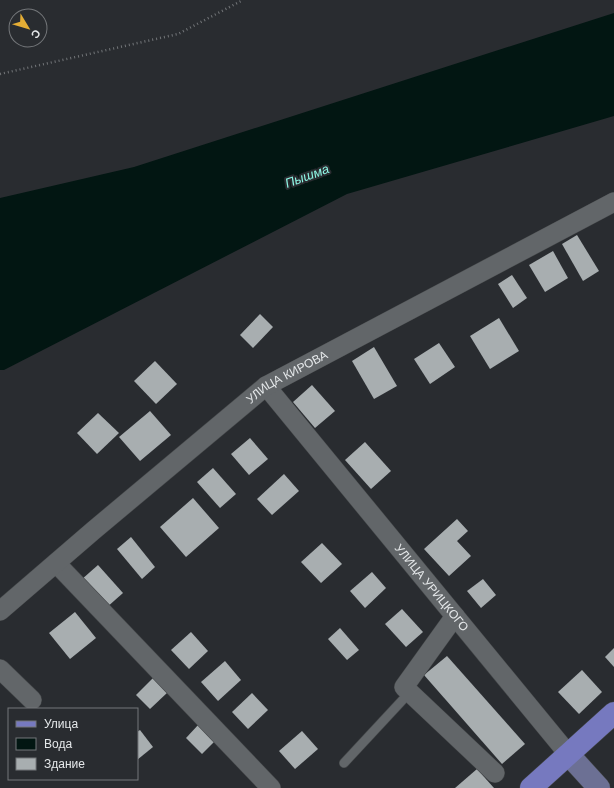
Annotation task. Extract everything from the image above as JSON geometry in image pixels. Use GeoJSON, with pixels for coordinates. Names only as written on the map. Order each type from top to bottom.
{"type":"FeatureCollection","features":[{"type":"Feature","properties":{"kind":"main road"},"geometry":{"type":"LineString","coordinates":[[531,788],[614,713]]}},
{"type":"Feature","properties":{"kind":"main road","name":"УЛИЦА УРИЦКОГО"},"geometry":{"type":"LineString","coordinates":[[568,755],[599,788]]}},
{"type":"Feature","properties":{"kind":"street","name":"УЛИЦА КИРОВА"},"geometry":{"type":"LineString","coordinates":[[0,611],[266,386],[614,202]]}},
{"type":"Feature","properties":{"kind":"street","name":"УЛИЦА УРИЦКОГО"},"geometry":{"type":"LineString","coordinates":[[266,386],[568,755]]}},
{"type":"Feature","properties":{"kind":"street"},"geometry":{"type":"LineString","coordinates":[[56,563],[271,788]]}},
{"type":"Feature","properties":{"kind":"street"},"geometry":{"type":"LineString","coordinates":[[455,616],[404,687],[495,773]]}},
{"type":"Feature","properties":{"kind":"street"},"geometry":{"type":"LineString","coordinates":[[0,669],[32,700]]}},
{"type":"Feature","properties":{"kind":"lane"},"geometry":{"type":"LineString","coordinates":[[344,763],[410,692]]}},
{"type":"Feature","properties":{"kind":"path"},"geometry":{"type":"LineString","coordinates":[[0,74],[178,34],[243,0]]}},
{"type":"Feature","properties":{"kind":"water","name":"Пышма"},"geometry":{"type":"Polygon","coordinates":[[[614,13],[614,116],[347,194],[4,370],[0,370],[0,198],[134,167],[614,13]]]}},
{"type":"Feature","properties":{"kind":"building"},"geometry":{"type":"Polygon","coordinates":[[[577,235],[599,271],[583,281],[562,244],[577,235]]]}},
{"type":"Feature","properties":{"kind":"building"},"geometry":{"type":"Polygon","coordinates":[[[553,251],[568,278],[545,292],[529,265],[553,251]]]}},
{"type":"Feature","properties":{"kind":"building"},"geometry":{"type":"Polygon","coordinates":[[[512,275],[527,298],[513,308],[498,284],[512,275]]]}},
{"type":"Feature","properties":{"kind":"building"},"geometry":{"type":"Polygon","coordinates":[[[260,314],[273,327],[253,348],[240,335],[260,314]]]}},
{"type":"Feature","properties":{"kind":"building"},"geometry":{"type":"Polygon","coordinates":[[[499,318],[519,351],[490,369],[470,336],[499,318]]]}},
{"type":"Feature","properties":{"kind":"building"},"geometry":{"type":"Polygon","coordinates":[[[439,343],[455,367],[430,384],[414,359],[439,343]]]}},
{"type":"Feature","properties":{"kind":"building"},"geometry":{"type":"Polygon","coordinates":[[[374,347],[397,386],[374,399],[352,361],[374,347]]]}},
{"type":"Feature","properties":{"kind":"building"},"geometry":{"type":"Polygon","coordinates":[[[155,361],[177,384],[156,404],[134,381],[155,361]]]}},
{"type":"Feature","properties":{"kind":"building"},"geometry":{"type":"Polygon","coordinates":[[[312,385],[335,411],[315,428],[293,402],[312,385]]]}},
{"type":"Feature","properties":{"kind":"building"},"geometry":{"type":"Polygon","coordinates":[[[150,411],[171,435],[140,461],[119,437],[150,411]]]}},
{"type":"Feature","properties":{"kind":"building"},"geometry":{"type":"Polygon","coordinates":[[[98,413],[119,433],[97,454],[77,433],[98,413]]]}},
{"type":"Feature","properties":{"kind":"building"},"geometry":{"type":"Polygon","coordinates":[[[250,438],[268,459],[249,475],[231,454],[250,438]]]}},
{"type":"Feature","properties":{"kind":"building"},"geometry":{"type":"Polygon","coordinates":[[[365,442],[391,471],[371,489],[345,460],[365,442]]]}},
{"type":"Feature","properties":{"kind":"building"},"geometry":{"type":"Polygon","coordinates":[[[213,468],[236,494],[220,508],[197,482],[213,468]]]}},
{"type":"Feature","properties":{"kind":"building"},"geometry":{"type":"Polygon","coordinates":[[[284,474],[299,491],[272,515],[257,499],[284,474]]]}},
{"type":"Feature","properties":{"kind":"building"},"geometry":{"type":"Polygon","coordinates":[[[193,498],[219,528],[186,557],[160,527],[193,498]]]}},
{"type":"Feature","properties":{"kind":"building"},"geometry":{"type":"Polygon","coordinates":[[[457,519],[468,531],[457,541],[471,556],[449,576],[424,549],[457,519]]]}},
{"type":"Feature","properties":{"kind":"building"},"geometry":{"type":"Polygon","coordinates":[[[131,537],[155,567],[142,579],[117,549],[131,537]]]}},
{"type":"Feature","properties":{"kind":"building"},"geometry":{"type":"Polygon","coordinates":[[[322,543],[342,564],[321,583],[301,562],[322,543]]]}},
{"type":"Feature","properties":{"kind":"building"},"geometry":{"type":"Polygon","coordinates":[[[98,565],[123,593],[106,608],[81,580],[98,565]]]}},
{"type":"Feature","properties":{"kind":"building"},"geometry":{"type":"Polygon","coordinates":[[[372,572],[386,588],[365,608],[350,591],[372,572]]]}},
{"type":"Feature","properties":{"kind":"building"},"geometry":{"type":"Polygon","coordinates":[[[483,579],[496,595],[481,608],[467,591],[483,579]]]}},
{"type":"Feature","properties":{"kind":"building"},"geometry":{"type":"Polygon","coordinates":[[[402,609],[423,632],[406,647],[385,624],[402,609]]]}},
{"type":"Feature","properties":{"kind":"building"},"geometry":{"type":"Polygon","coordinates":[[[75,612],[96,638],[70,659],[49,633],[75,612]]]}},
{"type":"Feature","properties":{"kind":"building"},"geometry":{"type":"Polygon","coordinates":[[[340,628],[359,650],[347,660],[328,639],[340,628]]]}},
{"type":"Feature","properties":{"kind":"building"},"geometry":{"type":"Polygon","coordinates":[[[191,632],[208,651],[189,669],[171,650],[191,632]]]}},
{"type":"Feature","properties":{"kind":"building"},"geometry":{"type":"Polygon","coordinates":[[[614,648],[614,667],[605,657],[614,648]]]}},
{"type":"Feature","properties":{"kind":"building"},"geometry":{"type":"Polygon","coordinates":[[[447,656],[525,744],[502,764],[424,675],[447,656]]]}},
{"type":"Feature","properties":{"kind":"building"},"geometry":{"type":"Polygon","coordinates":[[[225,661],[241,680],[218,701],[201,682],[225,661]]]}},
{"type":"Feature","properties":{"kind":"building"},"geometry":{"type":"Polygon","coordinates":[[[582,670],[602,692],[579,714],[558,692],[582,670]]]}},
{"type":"Feature","properties":{"kind":"building"},"geometry":{"type":"Polygon","coordinates":[[[154,677],[168,692],[150,709],[136,695],[154,677]]]}},
{"type":"Feature","properties":{"kind":"building"},"geometry":{"type":"Polygon","coordinates":[[[252,693],[268,710],[248,729],[232,712],[252,693]]]}},
{"type":"Feature","properties":{"kind":"building"},"geometry":{"type":"Polygon","coordinates":[[[199,724],[216,740],[202,754],[186,738],[199,724]]]}},
{"type":"Feature","properties":{"kind":"building"},"geometry":{"type":"Polygon","coordinates":[[[140,730],[153,747],[138,759],[138,731],[140,730]]]}},
{"type":"Feature","properties":{"kind":"building"},"geometry":{"type":"Polygon","coordinates":[[[302,731],[318,749],[295,769],[279,751],[302,731]]]}},
{"type":"Feature","properties":{"kind":"building"},"geometry":{"type":"Polygon","coordinates":[[[477,769],[494,788],[455,788],[477,769]]]}}]}
